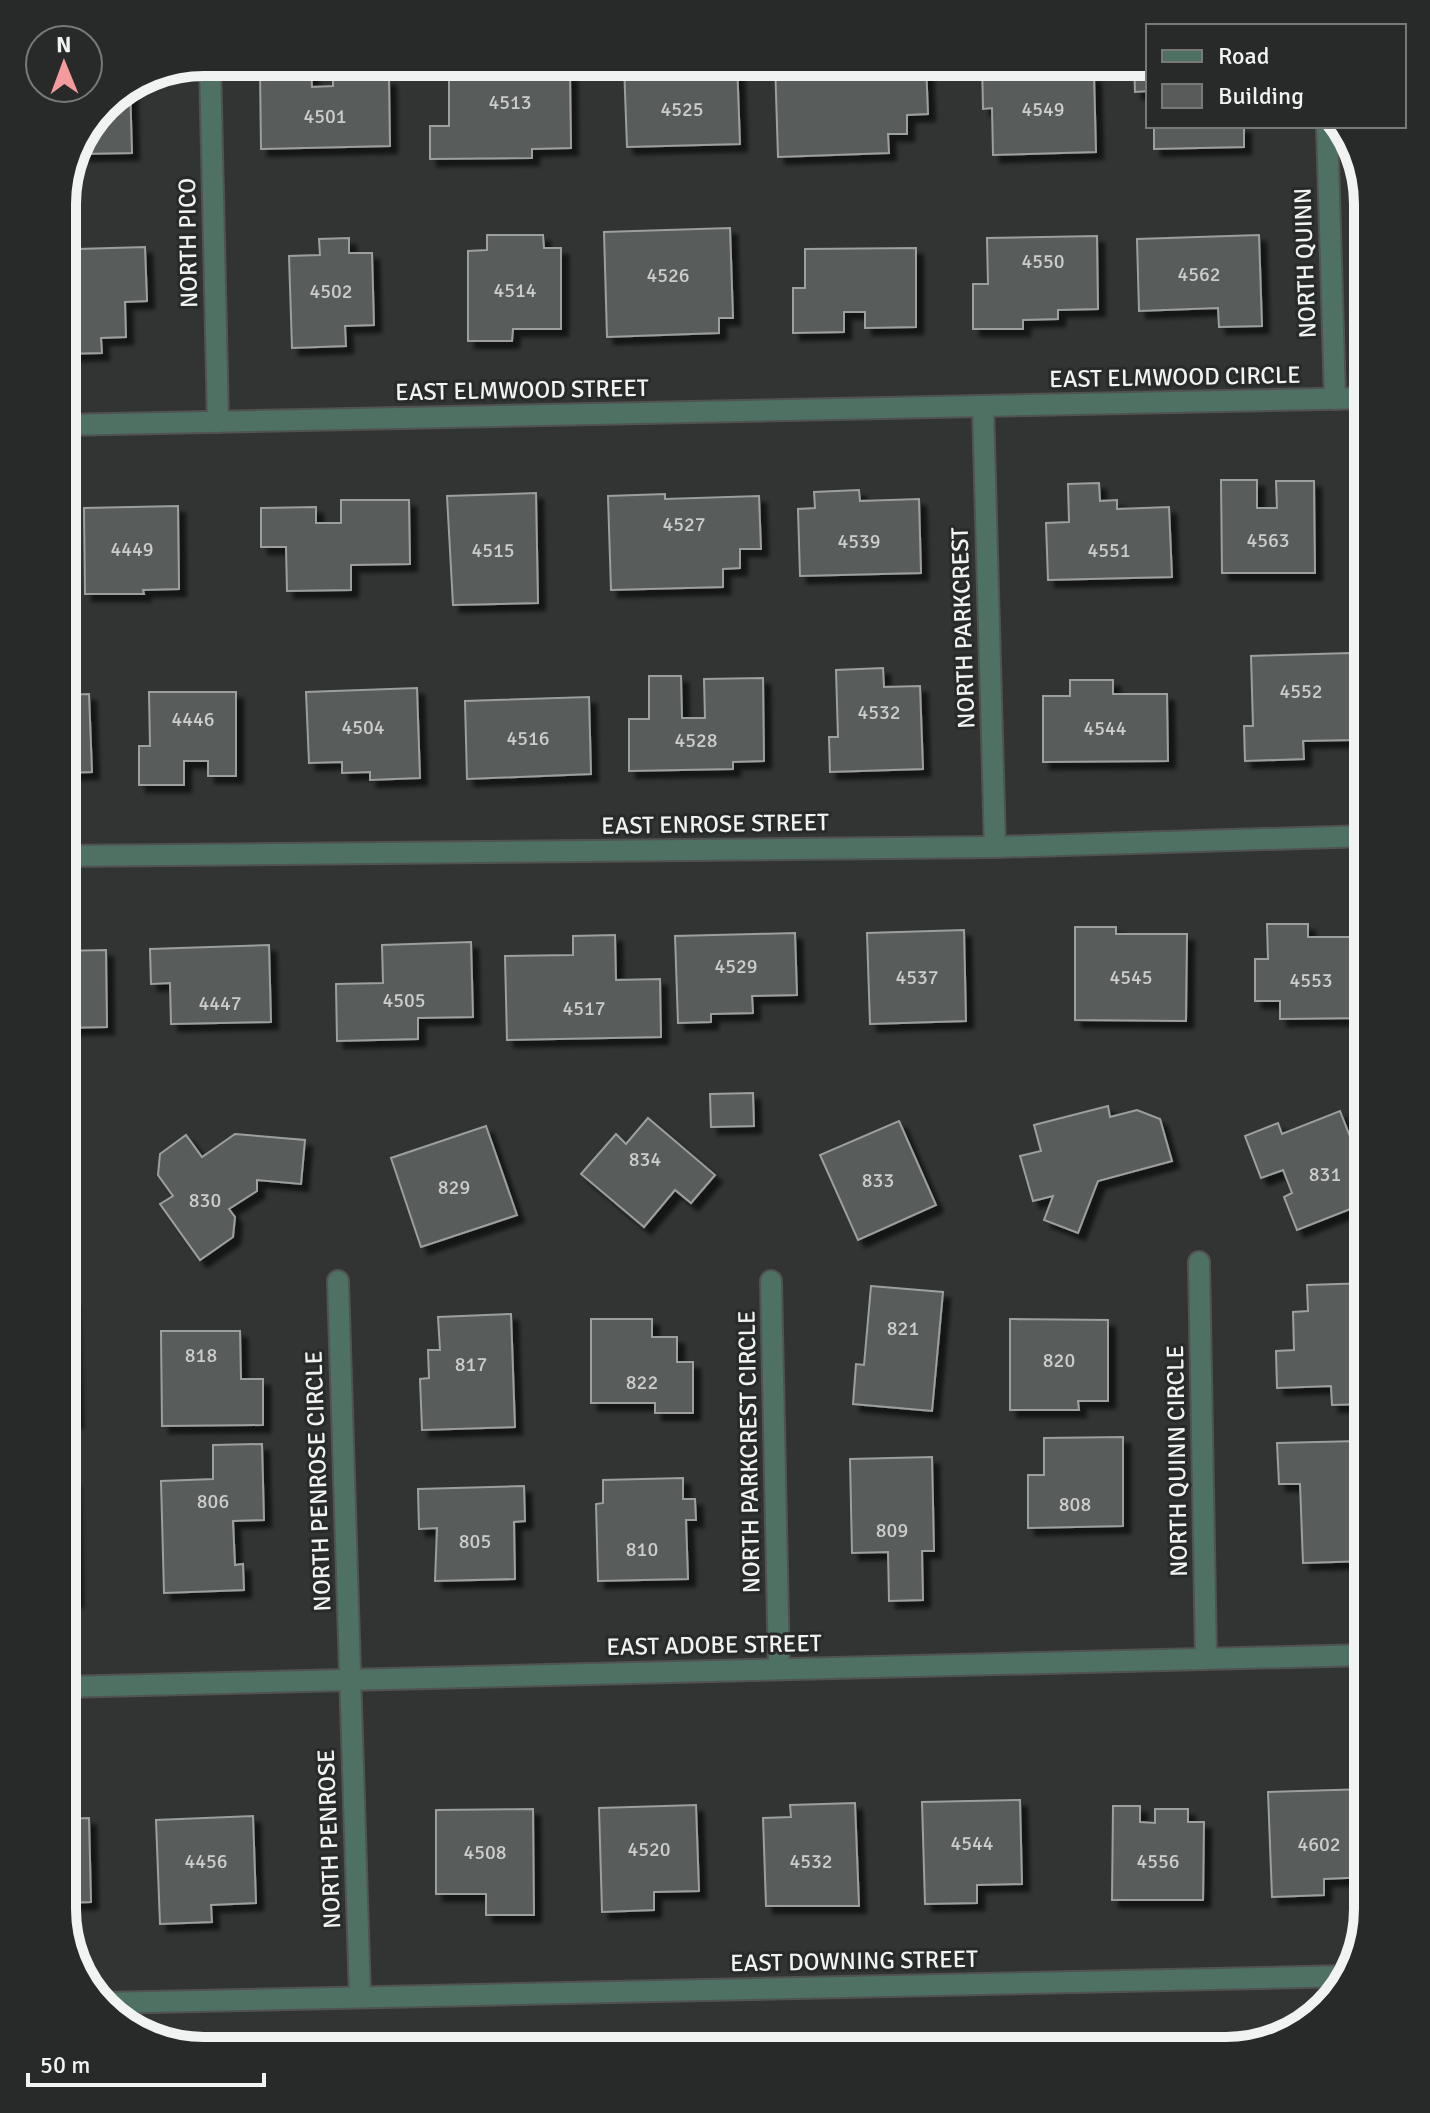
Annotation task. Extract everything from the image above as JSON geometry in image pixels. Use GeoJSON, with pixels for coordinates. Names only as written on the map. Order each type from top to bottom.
{"type":"FeatureCollection","features":[{"type":"Feature","properties":{"kind":"street","name":"NORTH PICO"},"geometry":{"type":"LineString","coordinates":[[210,76],[218,422]]}},
{"type":"Feature","properties":{"kind":"street","name":"NORTH QUINN"},"geometry":{"type":"LineString","coordinates":[[1327,128],[1335,399]]}},
{"type":"Feature","properties":{"kind":"street","name":"EAST ELMWOOD CIRCLE"},"geometry":{"type":"LineString","coordinates":[[983,407],[1354,398]]}},
{"type":"Feature","properties":{"kind":"street","name":"EAST ELMWOOD STREET"},"geometry":{"type":"LineString","coordinates":[[76,425],[983,407]]}},
{"type":"Feature","properties":{"kind":"street","name":"NORTH PARKCREST"},"geometry":{"type":"LineString","coordinates":[[983,407],[995,847]]}},
{"type":"Feature","properties":{"kind":"street","name":"EAST ENROSE STREET"},"geometry":{"type":"LineString","coordinates":[[76,856],[995,847],[1354,836]]}},
{"type":"Feature","properties":{"kind":"street","name":"NORTH QUINN CIRCLE"},"geometry":{"type":"LineString","coordinates":[[1199,1262],[1206,1658]]}},
{"type":"Feature","properties":{"kind":"street","name":"NORTH PENROSE CIRCLE"},"geometry":{"type":"LineString","coordinates":[[338,1281],[351,1680]]}},
{"type":"Feature","properties":{"kind":"street","name":"NORTH PARKCREST CIRCLE"},"geometry":{"type":"LineString","coordinates":[[771,1281],[779,1669]]}},
{"type":"Feature","properties":{"kind":"street","name":"EAST ADOBE STREET"},"geometry":{"type":"LineString","coordinates":[[76,1687],[1354,1655]]}},
{"type":"Feature","properties":{"kind":"street","name":"NORTH PENROSE"},"geometry":{"type":"LineString","coordinates":[[351,1680],[360,1997]]}},
{"type":"Feature","properties":{"kind":"street","name":"EAST DOWNING STREET"},"geometry":{"type":"LineString","coordinates":[[118,2003],[1335,1976]]}},
{"type":"Feature","properties":{"kind":"building"},"geometry":{"type":"Polygon","coordinates":[[[260,76],[311,76],[312,87],[333,86],[333,80],[389,79],[390,146],[261,149],[260,76]]]}},
{"type":"Feature","properties":{"kind":"building"},"geometry":{"type":"Polygon","coordinates":[[[449,76],[528,79],[527,76],[570,76],[571,148],[532,149],[532,158],[430,159],[430,126],[449,126],[449,76]]]}},
{"type":"Feature","properties":{"kind":"building"},"geometry":{"type":"Polygon","coordinates":[[[624,76],[738,76],[740,144],[627,147],[624,76]]]}},
{"type":"Feature","properties":{"kind":"building"},"geometry":{"type":"Polygon","coordinates":[[[775,76],[926,76],[928,114],[907,115],[907,134],[888,134],[889,153],[778,157],[775,76]]]}},
{"type":"Feature","properties":{"kind":"building"},"geometry":{"type":"Polygon","coordinates":[[[982,76],[1094,76],[1096,152],[993,155],[992,108],[983,109],[982,76]]]}},
{"type":"Feature","properties":{"kind":"building"},"geometry":{"type":"Polygon","coordinates":[[[1134,76],[1146,76],[1146,91],[1135,92],[1134,76]]]}},
{"type":"Feature","properties":{"kind":"building"},"geometry":{"type":"Polygon","coordinates":[[[130,100],[132,153],[86,154],[102,126],[130,100]]]}},
{"type":"Feature","properties":{"kind":"building"},"geometry":{"type":"Polygon","coordinates":[[[1154,128],[1244,128],[1244,147],[1154,149],[1154,128]]]}},
{"type":"Feature","properties":{"kind":"building"},"geometry":{"type":"Polygon","coordinates":[[[730,228],[733,318],[719,318],[719,333],[607,337],[604,232],[730,228]]]}},
{"type":"Feature","properties":{"kind":"building"},"geometry":{"type":"Polygon","coordinates":[[[487,235],[543,235],[544,248],[561,248],[561,329],[513,329],[512,341],[468,341],[468,251],[487,250],[487,235]]]}},
{"type":"Feature","properties":{"kind":"building"},"geometry":{"type":"Polygon","coordinates":[[[1259,235],[1262,326],[1219,327],[1218,308],[1139,311],[1137,239],[1259,235]]]}},
{"type":"Feature","properties":{"kind":"building"},"geometry":{"type":"Polygon","coordinates":[[[1097,236],[1098,309],[1058,310],[1058,319],[1023,320],[1023,329],[973,329],[973,284],[988,284],[987,238],[1097,236]]]}},
{"type":"Feature","properties":{"kind":"building"},"geometry":{"type":"Polygon","coordinates":[[[349,238],[349,253],[372,253],[374,325],[345,326],[346,346],[292,348],[289,256],[320,255],[319,239],[349,238]]]}},
{"type":"Feature","properties":{"kind":"building"},"geometry":{"type":"Polygon","coordinates":[[[145,247],[147,301],[125,302],[126,337],[101,338],[102,353],[76,354],[78,249],[145,247]]]}},
{"type":"Feature","properties":{"kind":"building"},"geometry":{"type":"Polygon","coordinates":[[[916,248],[916,327],[865,328],[865,312],[844,312],[844,332],[793,333],[793,288],[805,288],[805,249],[916,248]]]}},
{"type":"Feature","properties":{"kind":"building"},"geometry":{"type":"Polygon","coordinates":[[[1221,480],[1257,480],[1257,508],[1277,508],[1276,481],[1314,481],[1315,573],[1222,573],[1221,480]]]}},
{"type":"Feature","properties":{"kind":"building"},"geometry":{"type":"Polygon","coordinates":[[[1099,483],[1100,501],[1117,500],[1117,509],[1169,507],[1172,577],[1048,580],[1046,523],[1069,522],[1068,484],[1099,483]]]}},
{"type":"Feature","properties":{"kind":"building"},"geometry":{"type":"Polygon","coordinates":[[[859,490],[860,501],[919,499],[921,573],[800,576],[798,509],[815,508],[814,492],[859,490]]]}},
{"type":"Feature","properties":{"kind":"building"},"geometry":{"type":"Polygon","coordinates":[[[536,493],[538,603],[453,605],[447,496],[536,493]]]}},
{"type":"Feature","properties":{"kind":"building"},"geometry":{"type":"Polygon","coordinates":[[[665,494],[665,499],[759,496],[761,549],[740,549],[740,568],[723,569],[723,587],[611,590],[608,496],[665,494]]]}},
{"type":"Feature","properties":{"kind":"building"},"geometry":{"type":"Polygon","coordinates":[[[341,500],[409,500],[410,564],[351,565],[351,590],[287,591],[286,547],[261,547],[261,508],[316,507],[316,523],[341,523],[341,500]]]}},
{"type":"Feature","properties":{"kind":"building"},"geometry":{"type":"Polygon","coordinates":[[[178,506],[179,589],[143,590],[144,594],[85,594],[84,508],[178,506]]]}},
{"type":"Feature","properties":{"kind":"building"},"geometry":{"type":"Polygon","coordinates":[[[1350,653],[1352,740],[1303,741],[1304,759],[1245,761],[1244,726],[1253,726],[1251,656],[1350,653]]]}},
{"type":"Feature","properties":{"kind":"building"},"geometry":{"type":"Polygon","coordinates":[[[883,668],[884,687],[920,686],[923,769],[830,772],[829,737],[838,737],[836,670],[883,668]]]}},
{"type":"Feature","properties":{"kind":"building"},"geometry":{"type":"Polygon","coordinates":[[[649,676],[681,676],[682,718],[705,718],[704,679],[763,678],[764,761],[733,762],[733,769],[629,771],[629,719],[649,719],[649,676]]]}},
{"type":"Feature","properties":{"kind":"building"},"geometry":{"type":"Polygon","coordinates":[[[1070,680],[1113,680],[1113,694],[1167,694],[1168,761],[1043,762],[1043,696],[1070,696],[1070,680]]]}},
{"type":"Feature","properties":{"kind":"building"},"geometry":{"type":"Polygon","coordinates":[[[417,688],[420,778],[370,780],[370,772],[342,773],[342,762],[309,763],[306,692],[417,688]]]}},
{"type":"Feature","properties":{"kind":"building"},"geometry":{"type":"Polygon","coordinates":[[[149,692],[236,692],[236,776],[208,776],[208,761],[184,761],[184,785],[139,785],[139,746],[150,746],[149,692]]]}},
{"type":"Feature","properties":{"kind":"building"},"geometry":{"type":"Polygon","coordinates":[[[76,694],[89,694],[92,772],[76,773],[76,694]]]}},
{"type":"Feature","properties":{"kind":"building"},"geometry":{"type":"Polygon","coordinates":[[[589,697],[591,774],[467,779],[465,701],[589,697]]]}},
{"type":"Feature","properties":{"kind":"building"},"geometry":{"type":"Polygon","coordinates":[[[1267,924],[1308,924],[1308,937],[1354,937],[1354,1018],[1280,1019],[1280,1001],[1255,1001],[1255,959],[1268,959],[1267,924]]]}},
{"type":"Feature","properties":{"kind":"building"},"geometry":{"type":"Polygon","coordinates":[[[1075,927],[1116,927],[1116,934],[1187,934],[1186,1021],[1075,1020],[1075,927]]]}},
{"type":"Feature","properties":{"kind":"building"},"geometry":{"type":"Polygon","coordinates":[[[964,930],[966,1021],[870,1024],[867,933],[964,930]]]}},
{"type":"Feature","properties":{"kind":"building"},"geometry":{"type":"Polygon","coordinates":[[[795,933],[797,995],[752,996],[753,1013],[711,1014],[711,1022],[678,1023],[675,936],[795,933]]]}},
{"type":"Feature","properties":{"kind":"building"},"geometry":{"type":"Polygon","coordinates":[[[615,935],[616,980],[660,979],[661,1037],[507,1040],[505,956],[573,955],[573,936],[615,935]]]}},
{"type":"Feature","properties":{"kind":"building"},"geometry":{"type":"Polygon","coordinates":[[[471,942],[473,1017],[418,1018],[418,1039],[337,1041],[336,984],[383,983],[382,945],[471,942]]]}},
{"type":"Feature","properties":{"kind":"building"},"geometry":{"type":"Polygon","coordinates":[[[269,945],[271,1022],[171,1024],[170,983],[151,984],[150,949],[269,945]]]}},
{"type":"Feature","properties":{"kind":"building"},"geometry":{"type":"Polygon","coordinates":[[[106,950],[107,1027],[76,1028],[76,951],[106,950]]]}},
{"type":"Feature","properties":{"kind":"building"},"geometry":{"type":"Polygon","coordinates":[[[753,1093],[754,1126],[711,1127],[710,1094],[753,1093]]]}},
{"type":"Feature","properties":{"kind":"building"},"geometry":{"type":"Polygon","coordinates":[[[1108,1106],[1110,1117],[1137,1110],[1160,1119],[1172,1161],[1098,1181],[1078,1233],[1044,1220],[1053,1196],[1033,1201],[1020,1156],[1041,1151],[1034,1125],[1108,1106]]]}},
{"type":"Feature","properties":{"kind":"building"},"geometry":{"type":"Polygon","coordinates":[[[1340,1111],[1354,1147],[1354,1208],[1297,1230],[1284,1197],[1292,1193],[1283,1170],[1261,1178],[1245,1136],[1278,1123],[1282,1134],[1340,1111]]]}},
{"type":"Feature","properties":{"kind":"building"},"geometry":{"type":"Polygon","coordinates":[[[648,1118],[715,1175],[691,1203],[675,1190],[644,1227],[581,1174],[616,1134],[626,1144],[648,1118]]]}},
{"type":"Feature","properties":{"kind":"building"},"geometry":{"type":"Polygon","coordinates":[[[899,1121],[936,1205],[858,1240],[820,1155],[899,1121]]]}},
{"type":"Feature","properties":{"kind":"building"},"geometry":{"type":"Polygon","coordinates":[[[486,1126],[517,1215],[421,1247],[391,1158],[486,1126]]]}},
{"type":"Feature","properties":{"kind":"building"},"geometry":{"type":"Polygon","coordinates":[[[235,1134],[305,1140],[301,1184],[257,1180],[257,1191],[229,1209],[235,1217],[233,1237],[200,1260],[160,1204],[173,1196],[158,1175],[160,1154],[186,1135],[202,1157],[235,1134]]]}},
{"type":"Feature","properties":{"kind":"building"},"geometry":{"type":"Polygon","coordinates":[[[1354,1283],[1354,1404],[1332,1405],[1331,1386],[1277,1388],[1276,1351],[1294,1350],[1293,1312],[1308,1311],[1307,1285],[1354,1283]]]}},
{"type":"Feature","properties":{"kind":"building"},"geometry":{"type":"Polygon","coordinates":[[[871,1286],[943,1292],[932,1411],[853,1404],[856,1364],[864,1365],[871,1286]]]}},
{"type":"Feature","properties":{"kind":"building"},"geometry":{"type":"Polygon","coordinates":[[[511,1314],[515,1427],[422,1430],[420,1379],[429,1378],[428,1350],[440,1350],[438,1317],[511,1314]]]}},
{"type":"Feature","properties":{"kind":"building"},"geometry":{"type":"Polygon","coordinates":[[[591,1319],[652,1319],[652,1337],[677,1337],[677,1362],[693,1362],[693,1413],[655,1413],[655,1403],[591,1403],[591,1319]]]}},
{"type":"Feature","properties":{"kind":"building"},"geometry":{"type":"Polygon","coordinates":[[[1010,1319],[1108,1320],[1108,1401],[1078,1401],[1079,1410],[1010,1410],[1010,1319]]]}},
{"type":"Feature","properties":{"kind":"building"},"geometry":{"type":"Polygon","coordinates":[[[161,1331],[240,1331],[241,1379],[263,1379],[263,1425],[162,1426],[161,1331]]]}},
{"type":"Feature","properties":{"kind":"building"},"geometry":{"type":"Polygon","coordinates":[[[1123,1437],[1123,1526],[1028,1528],[1028,1475],[1044,1475],[1044,1438],[1123,1437]]]}},
{"type":"Feature","properties":{"kind":"building"},"geometry":{"type":"Polygon","coordinates":[[[1354,1441],[1354,1561],[1303,1563],[1300,1484],[1279,1484],[1277,1443],[1354,1441]]]}},
{"type":"Feature","properties":{"kind":"building"},"geometry":{"type":"Polygon","coordinates":[[[262,1444],[264,1520],[233,1521],[235,1565],[243,1564],[244,1590],[164,1593],[161,1481],[213,1479],[213,1445],[262,1444]]]}},
{"type":"Feature","properties":{"kind":"building"},"geometry":{"type":"Polygon","coordinates":[[[932,1457],[934,1551],[922,1551],[923,1600],[889,1601],[888,1552],[852,1553],[850,1459],[932,1457]]]}},
{"type":"Feature","properties":{"kind":"building"},"geometry":{"type":"Polygon","coordinates":[[[683,1478],[683,1499],[695,1499],[696,1520],[686,1520],[688,1579],[598,1581],[596,1504],[603,1503],[603,1480],[683,1478]]]}},
{"type":"Feature","properties":{"kind":"building"},"geometry":{"type":"Polygon","coordinates":[[[524,1486],[525,1521],[514,1522],[515,1579],[435,1581],[437,1528],[419,1529],[418,1489],[524,1486]]]}},
{"type":"Feature","properties":{"kind":"building"},"geometry":{"type":"Polygon","coordinates":[[[1354,1789],[1354,1878],[1324,1879],[1324,1895],[1272,1897],[1268,1792],[1354,1789]]]}},
{"type":"Feature","properties":{"kind":"building"},"geometry":{"type":"Polygon","coordinates":[[[1020,1800],[1022,1884],[977,1885],[977,1903],[925,1904],[922,1802],[1020,1800]]]}},
{"type":"Feature","properties":{"kind":"building"},"geometry":{"type":"Polygon","coordinates":[[[855,1803],[859,1906],[766,1906],[763,1818],[791,1817],[790,1805],[855,1803]]]}},
{"type":"Feature","properties":{"kind":"building"},"geometry":{"type":"Polygon","coordinates":[[[696,1805],[699,1891],[654,1892],[654,1910],[602,1912],[599,1808],[696,1805]]]}},
{"type":"Feature","properties":{"kind":"building"},"geometry":{"type":"Polygon","coordinates":[[[1113,1806],[1140,1806],[1140,1822],[1155,1823],[1155,1809],[1188,1809],[1188,1822],[1204,1822],[1203,1900],[1112,1900],[1113,1806]]]}},
{"type":"Feature","properties":{"kind":"building"},"geometry":{"type":"Polygon","coordinates":[[[533,1809],[534,1915],[486,1915],[486,1894],[436,1894],[436,1810],[533,1809]]]}},
{"type":"Feature","properties":{"kind":"building"},"geometry":{"type":"Polygon","coordinates":[[[253,1816],[256,1903],[211,1905],[212,1922],[160,1924],[156,1820],[253,1816]]]}},
{"type":"Feature","properties":{"kind":"building"},"geometry":{"type":"Polygon","coordinates":[[[76,1818],[89,1818],[91,1902],[76,1903],[76,1818]]]}}]}
